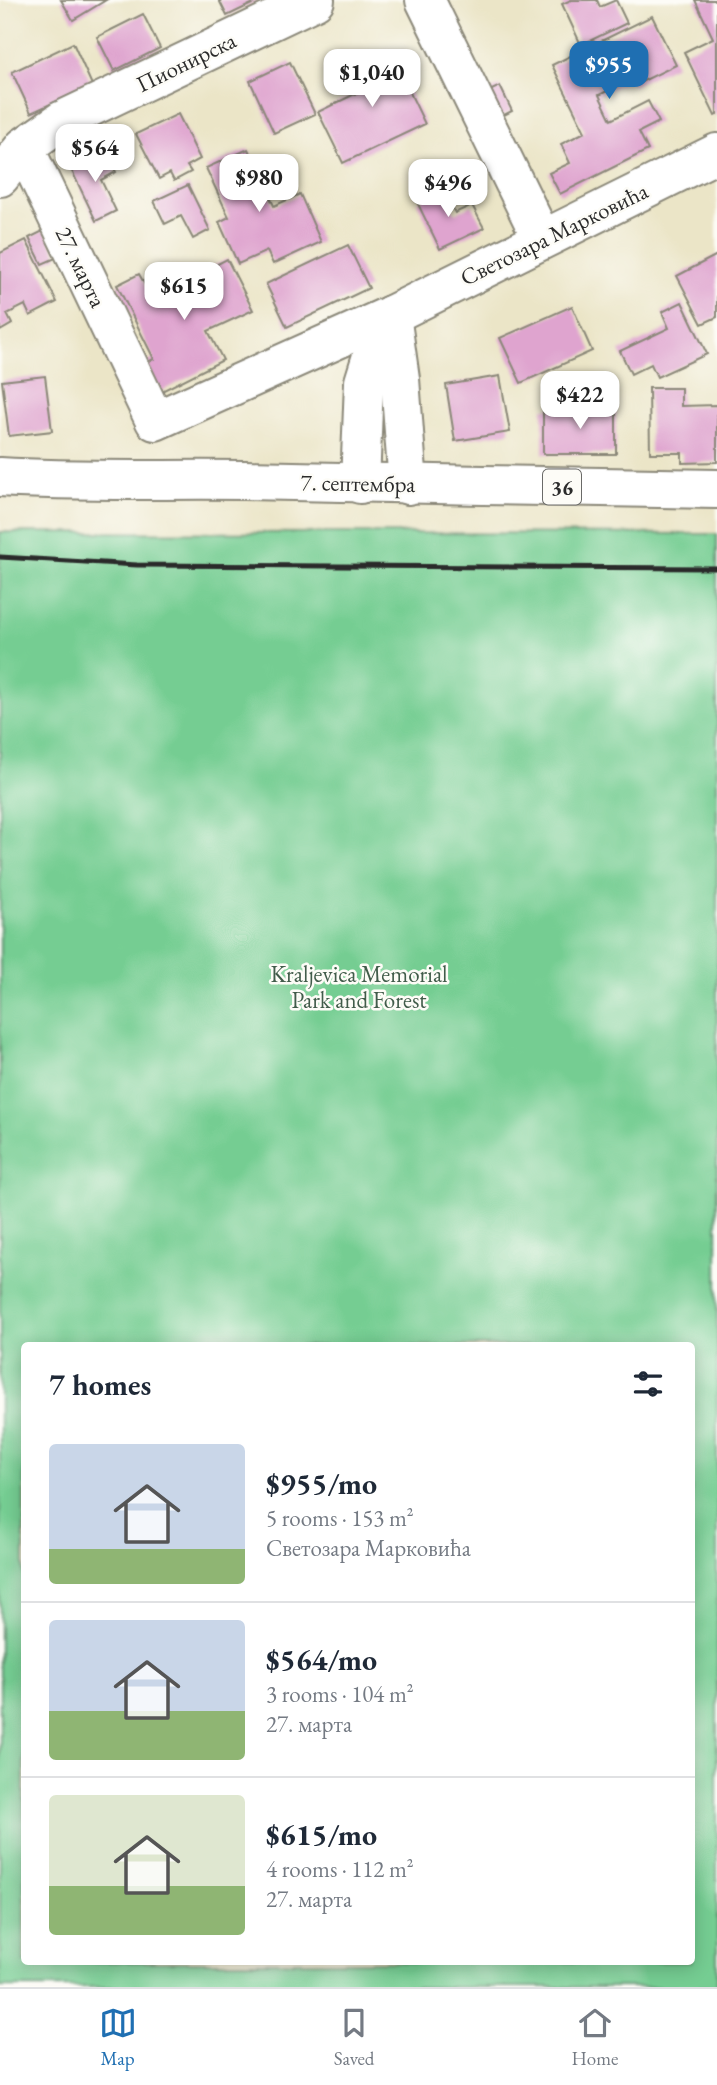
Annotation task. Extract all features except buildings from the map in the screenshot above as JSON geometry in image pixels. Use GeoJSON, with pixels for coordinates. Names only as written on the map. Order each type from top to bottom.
{"type":"FeatureCollection","features":[{"type":"Feature","properties":{"kind":"street","name":"Пионирска"},"geometry":{"type":"LineString","coordinates":[[24,147],[61,121],[314,0]]}},
{"type":"Feature","properties":{"kind":"street"},"geometry":{"type":"LineString","coordinates":[[425,0],[542,239]]}},
{"type":"Feature","properties":{"kind":"street"},"geometry":{"type":"LineString","coordinates":[[0,177],[24,147]]}},
{"type":"Feature","properties":{"kind":"street","name":"27. марта"},"geometry":{"type":"LineString","coordinates":[[24,147],[155,421]]}},
{"type":"Feature","properties":{"kind":"street","name":"Светозара Марковића"},"geometry":{"type":"LineString","coordinates":[[155,421],[391,315],[717,153]]}},
{"type":"Feature","properties":{"kind":"street"},"geometry":{"type":"LineString","coordinates":[[360,484],[365,382],[373,353],[391,315]]}},
{"type":"Feature","properties":{"kind":"street"},"geometry":{"type":"LineString","coordinates":[[391,315],[400,379],[408,485]]}},
{"type":"Feature","properties":{"kind":"street","name":"7. септембра"},"geometry":{"type":"LineString","coordinates":[[0,477],[717,489]]}},
{"type":"Feature","properties":{"kind":"green space","name":"Kraljevica Memorial Park and Forest"},"geometry":{"type":"Polygon","coordinates":[[[0,532],[717,534],[717,1987],[0,1987],[0,532]]]}},
{"type":"Feature","properties":{"kind":"railway"},"geometry":{"type":"LineString","coordinates":[[0,557],[137,565],[717,568]]}}]}
